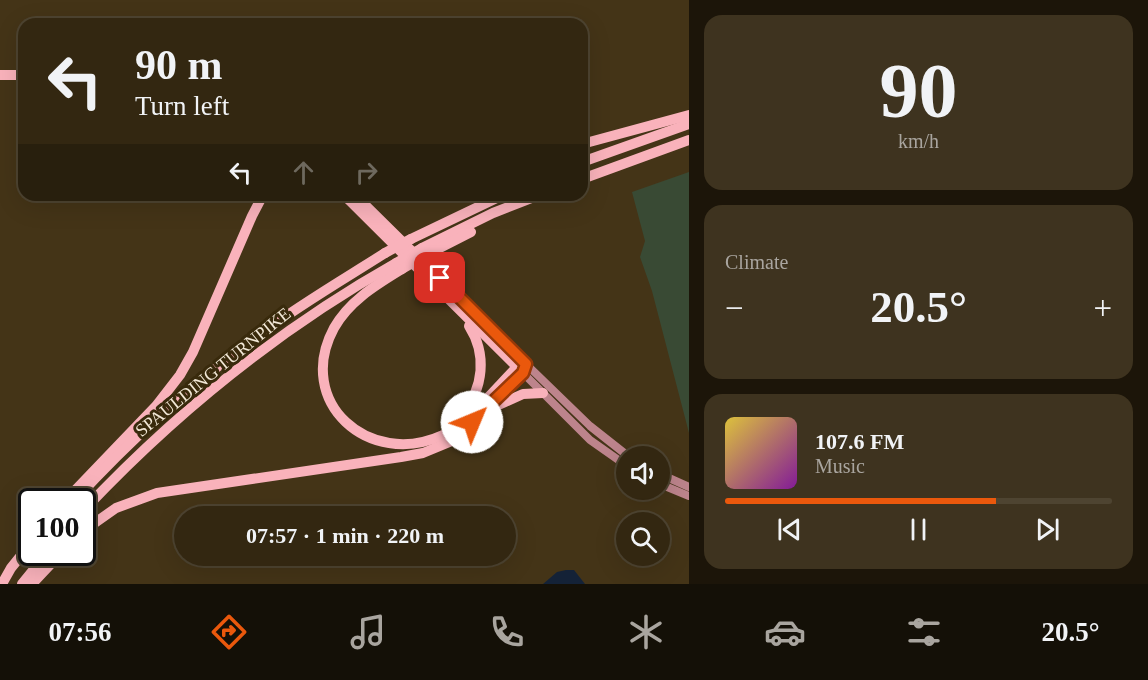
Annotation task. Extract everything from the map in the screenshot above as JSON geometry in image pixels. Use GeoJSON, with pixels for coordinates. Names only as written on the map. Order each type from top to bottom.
{"type":"FeatureCollection","features":[{"type":"Feature","properties":{"kind":"highway"},"geometry":{"type":"LineString","coordinates":[[0,75],[18,75]]}},
{"type":"Feature","properties":{"kind":"highway"},"geometry":{"type":"LineString","coordinates":[[588,142],[689,115]]}},
{"type":"Feature","properties":{"kind":"highway"},"geometry":{"type":"LineString","coordinates":[[588,160],[689,124]]}},
{"type":"Feature","properties":{"kind":"highway"},"geometry":{"type":"LineString","coordinates":[[588,177],[689,140]]}},
{"type":"Feature","properties":{"kind":"highway"},"geometry":{"type":"LineString","coordinates":[[77,488],[156,406],[180,375],[193,352],[260,201]]}},
{"type":"Feature","properties":{"kind":"highway"},"geometry":{"type":"LineString","coordinates":[[350,201],[446,297],[522,368]]}},
{"type":"Feature","properties":{"kind":"highway"},"geometry":{"type":"LineString","coordinates":[[361,201],[522,368]]}},
{"type":"Feature","properties":{"kind":"highway","name":"SPAULDING TURNPIKE"},"geometry":{"type":"LineString","coordinates":[[86,488],[123,450],[221,364],[263,332],[411,238],[490,201]]}},
{"type":"Feature","properties":{"kind":"highway","name":"SPAULDING TURNPIKE"},"geometry":{"type":"LineString","coordinates":[[96,498],[165,430],[248,360],[316,311],[492,213],[524,201]]}},
{"type":"Feature","properties":{"kind":"highway"},"geometry":{"type":"LineString","coordinates":[[399,266],[368,291],[339,321],[328,342],[323,365],[324,379],[332,403],[341,417],[364,436],[384,444],[398,446],[432,440],[446,434],[460,423],[522,368]]}},
{"type":"Feature","properties":{"kind":"highway"},"geometry":{"type":"LineString","coordinates":[[432,440],[458,419],[471,403],[481,368],[480,351],[474,333],[446,297]]}},
{"type":"Feature","properties":{"kind":"highway"},"geometry":{"type":"LineString","coordinates":[[96,521],[105,514],[141,498],[423,453],[452,441],[522,368]]}},
{"type":"Feature","properties":{"kind":"highway"},"geometry":{"type":"LineString","coordinates":[[472,422],[489,410],[515,397],[543,393]]}},
{"type":"Feature","properties":{"kind":"highway"},"geometry":{"type":"LineString","coordinates":[[4,584],[11,568],[18,559]]}},
{"type":"Feature","properties":{"kind":"highway"},"geometry":{"type":"LineString","coordinates":[[4,584],[19,566]]}},
{"type":"Feature","properties":{"kind":"highway"},"geometry":{"type":"LineString","coordinates":[[22,584],[37,566]]}},
{"type":"Feature","properties":{"kind":"highway"},"geometry":{"type":"LineString","coordinates":[[32,584],[49,566]]}},
{"type":"Feature","properties":{"kind":"street"},"geometry":{"type":"LineString","coordinates":[[522,368],[543,393],[590,440],[616,458]]}},
{"type":"Feature","properties":{"kind":"street"},"geometry":{"type":"LineString","coordinates":[[522,368],[616,447]]}},
{"type":"Feature","properties":{"kind":"street"},"geometry":{"type":"LineString","coordinates":[[670,478],[689,487]]}},
{"type":"Feature","properties":{"kind":"street"},"geometry":{"type":"LineString","coordinates":[[670,488],[689,496]]}},
{"type":"Feature","properties":{"kind":"green space"},"geometry":{"type":"Polygon","coordinates":[[[689,172],[689,433],[652,291],[640,257],[645,241],[632,192],[689,172]]]}},
{"type":"Feature","properties":{"kind":"water"},"geometry":{"type":"Polygon","coordinates":[[[574,570],[585,584],[543,584],[557,572],[574,570]]]}},
{"type":"Feature","properties":{"kind":"route"},"geometry":{"type":"LineString","coordinates":[[440,278],[526,364],[523,373],[472,422]]}}]}
